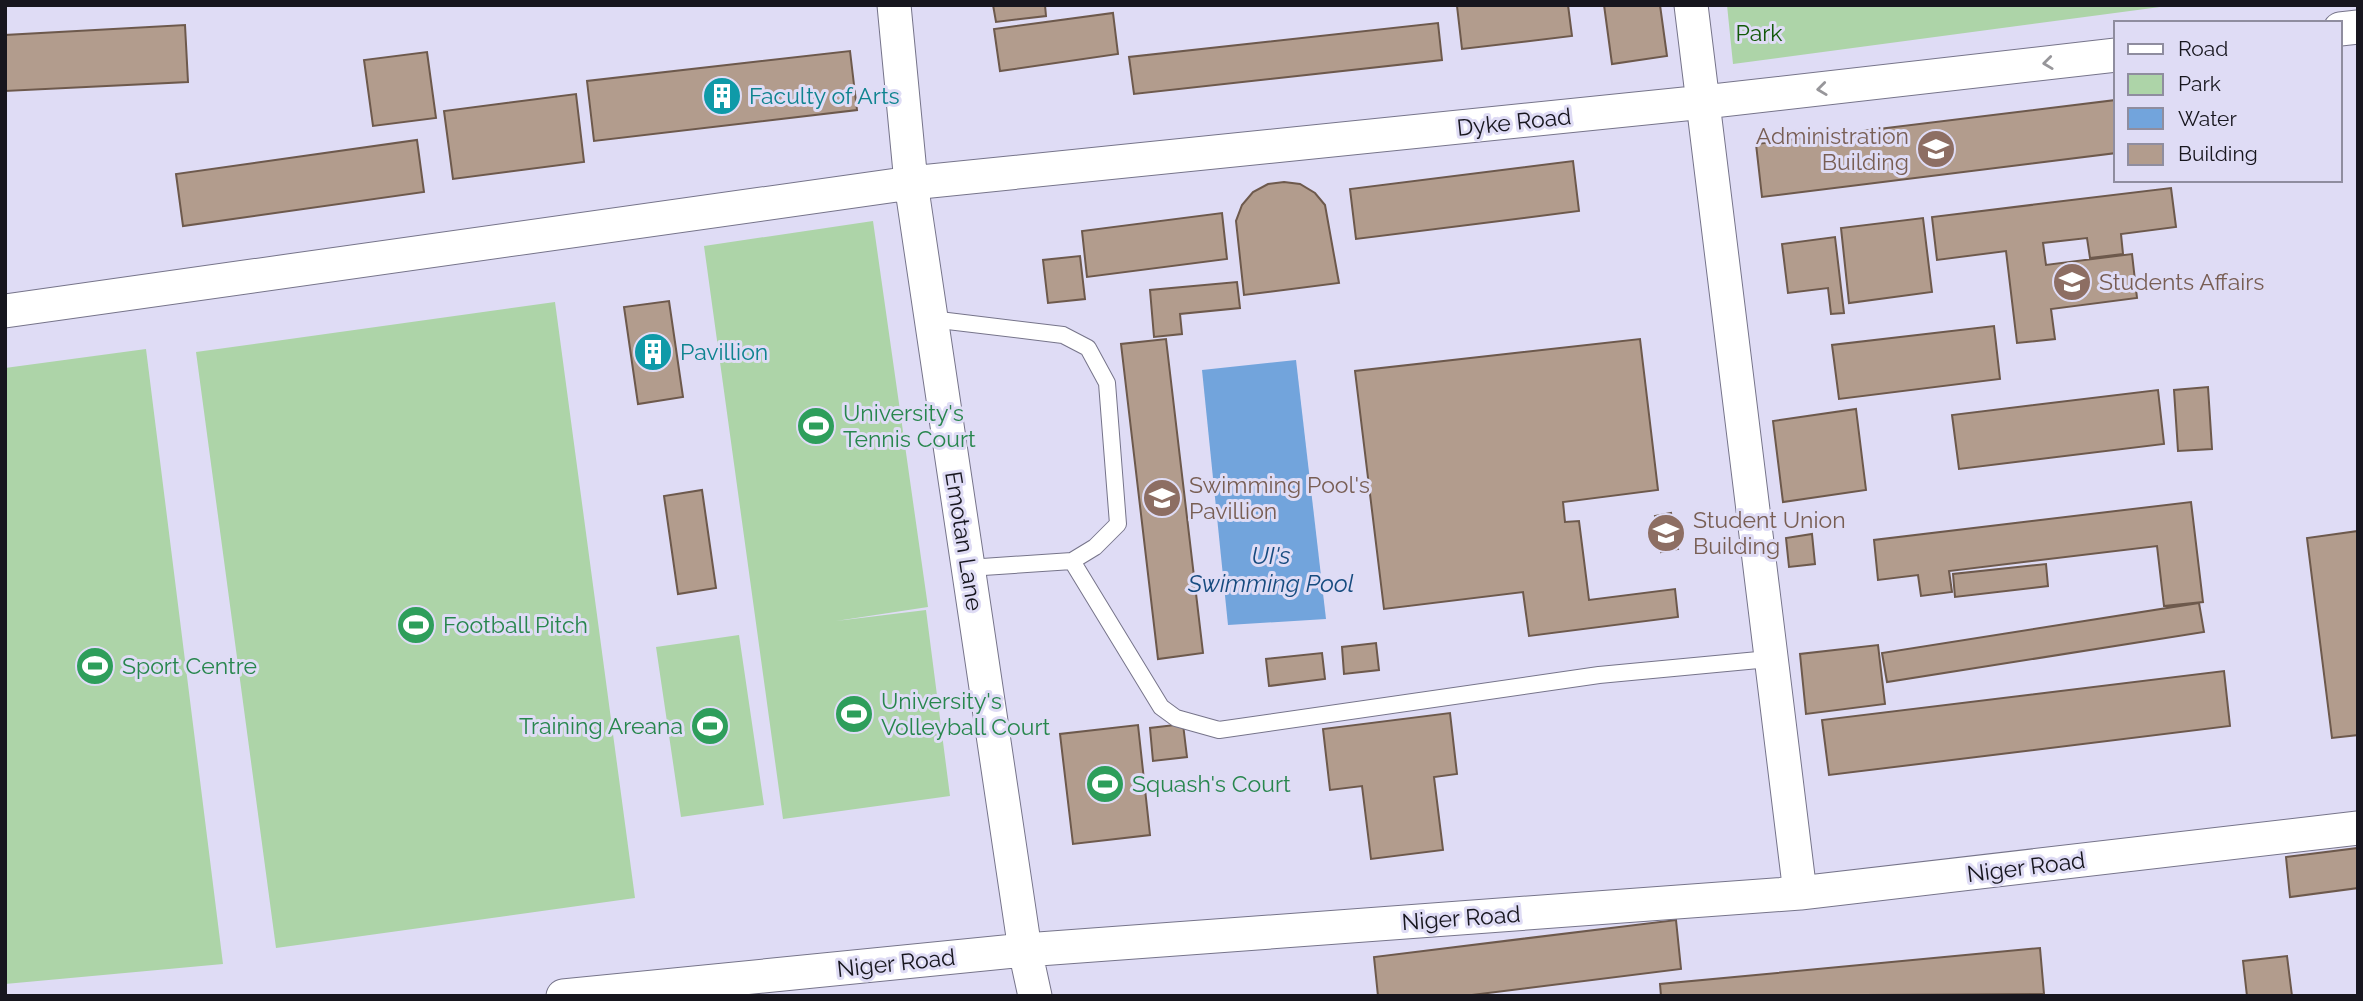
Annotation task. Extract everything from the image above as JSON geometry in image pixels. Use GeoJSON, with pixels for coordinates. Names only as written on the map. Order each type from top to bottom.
{"type":"FeatureCollection","features":[{"type":"Feature","properties":{"kind":"street","name":"Emotan Lane"},"geometry":{"type":"LineString","coordinates":[[894,5],[911,183],[1025,950],[1035,996]]}},
{"type":"Feature","properties":{"kind":"street"},"geometry":{"type":"LineString","coordinates":[[1691,5],[1769,659],[1800,893]]}},
{"type":"Feature","properties":{"kind":"street","name":"Dyke Road"},"geometry":{"type":"LineString","coordinates":[[66,302],[911,183],[1704,102],[2114,55]]}},
{"type":"Feature","properties":{"kind":"street"},"geometry":{"type":"LineString","coordinates":[[5,297],[66,302]]}},
{"type":"Feature","properties":{"kind":"street"},"geometry":{"type":"LineString","coordinates":[[5,311],[66,302]]}},
{"type":"Feature","properties":{"kind":"street","name":"Niger Road"},"geometry":{"type":"LineString","coordinates":[[563,996],[1025,950],[1800,893],[2358,828]]}},
{"type":"Feature","properties":{"kind":"lane"},"geometry":{"type":"LineString","coordinates":[[931,319],[1063,335],[1088,348],[1107,383],[1118,524],[1095,547],[1072,561],[968,568]]}},
{"type":"Feature","properties":{"kind":"lane"},"geometry":{"type":"LineString","coordinates":[[1072,561],[1161,707],[1176,718],[1219,730],[1599,676],[1769,659]]}},
{"type":"Feature","properties":{"kind":"green space","name":"Park"},"geometry":{"type":"Polygon","coordinates":[[[1727,5],[2159,5],[2160,7],[1733,64],[1727,5]]]}},
{"type":"Feature","properties":{"kind":"green space","name":"University's Tennis Court"},"geometry":{"type":"Polygon","coordinates":[[[873,221],[928,607],[836,621],[926,610],[950,796],[783,819],[704,246],[873,221]]]}},
{"type":"Feature","properties":{"kind":"green space","name":"Football Pitch"},"geometry":{"type":"Polygon","coordinates":[[[555,302],[635,898],[276,948],[196,352],[555,302]]]}},
{"type":"Feature","properties":{"kind":"green space","name":"Sport Centre"},"geometry":{"type":"Polygon","coordinates":[[[146,349],[223,964],[5,984],[5,368],[146,349]]]}},
{"type":"Feature","properties":{"kind":"green space","name":"Training Areana"},"geometry":{"type":"Polygon","coordinates":[[[739,635],[764,805],[681,817],[656,647],[739,635]]]}},
{"type":"Feature","properties":{"kind":"water","name":"UI's Swimming Pool"},"geometry":{"type":"Polygon","coordinates":[[[1296,360],[1326,619],[1228,625],[1202,370],[1296,360]]]}},
{"type":"Feature","properties":{"kind":"building"},"geometry":{"type":"Polygon","coordinates":[[[993,5],[1045,5],[1046,16],[996,22],[993,5]]]}},
{"type":"Feature","properties":{"kind":"building"},"geometry":{"type":"Polygon","coordinates":[[[1568,5],[1572,36],[1462,49],[1457,6],[1568,5]]]}},
{"type":"Feature","properties":{"kind":"building"},"geometry":{"type":"Polygon","coordinates":[[[1604,5],[1660,5],[1667,56],[1612,64],[1604,5]]]}},
{"type":"Feature","properties":{"kind":"building"},"geometry":{"type":"Polygon","coordinates":[[[1113,13],[1118,54],[1000,71],[994,29],[1113,13]]]}},
{"type":"Feature","properties":{"kind":"building"},"geometry":{"type":"Polygon","coordinates":[[[1438,23],[1442,60],[1134,94],[1129,57],[1438,23]]]}},
{"type":"Feature","properties":{"kind":"building"},"geometry":{"type":"Polygon","coordinates":[[[185,25],[188,82],[5,91],[5,35],[185,25]]]}},
{"type":"Feature","properties":{"kind":"building","name":"Faculty of Arts"},"geometry":{"type":"Polygon","coordinates":[[[850,51],[857,110],[594,141],[587,81],[850,51]]]}},
{"type":"Feature","properties":{"kind":"building"},"geometry":{"type":"Polygon","coordinates":[[[427,52],[436,118],[373,126],[364,60],[427,52]]]}},
{"type":"Feature","properties":{"kind":"building"},"geometry":{"type":"Polygon","coordinates":[[[576,94],[584,162],[453,179],[444,111],[576,94]]]}},
{"type":"Feature","properties":{"kind":"building","name":"Administration Building"},"geometry":{"type":"Polygon","coordinates":[[[2114,100],[2114,153],[1762,197],[1756,144],[2114,100]]]}},
{"type":"Feature","properties":{"kind":"building"},"geometry":{"type":"Polygon","coordinates":[[[417,140],[424,192],[183,226],[176,174],[417,140]]]}},
{"type":"Feature","properties":{"kind":"building"},"geometry":{"type":"Polygon","coordinates":[[[1573,161],[1579,211],[1356,239],[1350,189],[1573,161]]]}},
{"type":"Feature","properties":{"kind":"building"},"geometry":{"type":"Polygon","coordinates":[[[1268,184],[1300,184],[1315,193],[1325,205],[1339,283],[1244,295],[1236,221],[1242,205],[1253,192],[1268,184]]]}},
{"type":"Feature","properties":{"kind":"building","name":"Students Affairs"},"geometry":{"type":"Polygon","coordinates":[[[2171,188],[2176,227],[2121,234],[2123,254],[2090,258],[2087,238],[2043,243],[2046,265],[2132,254],[2137,298],[2051,309],[2055,339],[2017,343],[2006,251],[1937,260],[1932,217],[2171,188]]]}},
{"type":"Feature","properties":{"kind":"building"},"geometry":{"type":"Polygon","coordinates":[[[1222,213],[1227,259],[1087,277],[1082,231],[1222,213]]]}},
{"type":"Feature","properties":{"kind":"building"},"geometry":{"type":"Polygon","coordinates":[[[1923,218],[1932,292],[1849,303],[1841,228],[1923,218]]]}},
{"type":"Feature","properties":{"kind":"building"},"geometry":{"type":"Polygon","coordinates":[[[1835,237],[1844,313],[1831,314],[1828,288],[1788,293],[1782,244],[1835,237]]]}},
{"type":"Feature","properties":{"kind":"building"},"geometry":{"type":"Polygon","coordinates":[[[1080,256],[1085,299],[1048,303],[1043,260],[1080,256]]]}},
{"type":"Feature","properties":{"kind":"building"},"geometry":{"type":"Polygon","coordinates":[[[1237,282],[1240,308],[1180,314],[1182,334],[1154,337],[1150,290],[1237,282]]]}},
{"type":"Feature","properties":{"kind":"building","name":"Pavillion"},"geometry":{"type":"Polygon","coordinates":[[[669,301],[683,397],[638,404],[624,307],[669,301]]]}},
{"type":"Feature","properties":{"kind":"building"},"geometry":{"type":"Polygon","coordinates":[[[1994,326],[2000,379],[1839,399],[1832,345],[1994,326]]]}},
{"type":"Feature","properties":{"kind":"building","name":"Swimming Pool's Pavillion"},"geometry":{"type":"Polygon","coordinates":[[[1166,339],[1203,653],[1158,659],[1121,344],[1166,339]]]}},
{"type":"Feature","properties":{"kind":"building","name":"Student Union Building"},"geometry":{"type":"Polygon","coordinates":[[[1640,339],[1658,490],[1563,502],[1565,522],[1579,521],[1589,600],[1675,589],[1678,617],[1529,636],[1523,592],[1384,609],[1355,371],[1640,339]]]}},
{"type":"Feature","properties":{"kind":"building"},"geometry":{"type":"Polygon","coordinates":[[[2208,387],[2212,449],[2178,451],[2174,390],[2208,387]]]}},
{"type":"Feature","properties":{"kind":"building"},"geometry":{"type":"Polygon","coordinates":[[[2158,390],[2164,444],[1959,469],[1952,415],[2158,390]]]}},
{"type":"Feature","properties":{"kind":"building"},"geometry":{"type":"Polygon","coordinates":[[[1856,409],[1866,490],[1783,502],[1773,421],[1856,409]]]}},
{"type":"Feature","properties":{"kind":"building"},"geometry":{"type":"Polygon","coordinates":[[[702,490],[716,588],[678,594],[664,496],[702,490]]]}},
{"type":"Feature","properties":{"kind":"building"},"geometry":{"type":"Polygon","coordinates":[[[2191,502],[2203,602],[2164,606],[2157,546],[1949,571],[1952,592],[1921,596],[1918,575],[1878,580],[1874,540],[2191,502]]]}},
{"type":"Feature","properties":{"kind":"building","name":"Student Union Building"},"geometry":{"type":"Polygon","coordinates":[[[1671,513],[1678,549],[1661,552],[1655,516],[1671,513]]]}},
{"type":"Feature","properties":{"kind":"building"},"geometry":{"type":"Polygon","coordinates":[[[2358,531],[2358,735],[2332,738],[2307,538],[2358,531]]]}},
{"type":"Feature","properties":{"kind":"building"},"geometry":{"type":"Polygon","coordinates":[[[1812,534],[1815,564],[1789,567],[1786,538],[1812,534]]]}},
{"type":"Feature","properties":{"kind":"building"},"geometry":{"type":"Polygon","coordinates":[[[2046,564],[2048,586],[1955,597],[1953,574],[2046,564]]]}},
{"type":"Feature","properties":{"kind":"building"},"geometry":{"type":"Polygon","coordinates":[[[2199,603],[2204,632],[1887,682],[1882,653],[2199,603]]]}},
{"type":"Feature","properties":{"kind":"building"},"geometry":{"type":"Polygon","coordinates":[[[1376,643],[1379,670],[1344,674],[1342,647],[1376,643]]]}},
{"type":"Feature","properties":{"kind":"building"},"geometry":{"type":"Polygon","coordinates":[[[1878,645],[1885,704],[1806,714],[1800,654],[1878,645]]]}},
{"type":"Feature","properties":{"kind":"building"},"geometry":{"type":"Polygon","coordinates":[[[1322,653],[1325,679],[1269,686],[1266,659],[1322,653]]]}},
{"type":"Feature","properties":{"kind":"building"},"geometry":{"type":"Polygon","coordinates":[[[2224,671],[2230,726],[1829,775],[1822,720],[2224,671]]]}},
{"type":"Feature","properties":{"kind":"building"},"geometry":{"type":"Polygon","coordinates":[[[1450,713],[1457,774],[1434,777],[1443,850],[1371,859],[1362,786],[1330,790],[1323,729],[1450,713]]]}},
{"type":"Feature","properties":{"kind":"building"},"geometry":{"type":"Polygon","coordinates":[[[1183,724],[1187,757],[1153,761],[1150,728],[1183,724]]]}},
{"type":"Feature","properties":{"kind":"building","name":"Squash's Court"},"geometry":{"type":"Polygon","coordinates":[[[1138,725],[1150,835],[1073,844],[1060,734],[1138,725]]]}},
{"type":"Feature","properties":{"kind":"building"},"geometry":{"type":"Polygon","coordinates":[[[2358,848],[2358,888],[2290,897],[2286,857],[2358,848]]]}},
{"type":"Feature","properties":{"kind":"building"},"geometry":{"type":"Polygon","coordinates":[[[1676,920],[1681,969],[1464,996],[1378,996],[1374,957],[1676,920]]]}},
{"type":"Feature","properties":{"kind":"building"},"geometry":{"type":"Polygon","coordinates":[[[2040,948],[2044,994],[1661,996],[1660,984],[2040,948]]]}},
{"type":"Feature","properties":{"kind":"building"},"geometry":{"type":"Polygon","coordinates":[[[2287,956],[2292,996],[2247,996],[2243,961],[2287,956]]]}},
{"type":"Feature","properties":{"kind":"place","name":"Faculty of Arts"},"geometry":{"type":"Point","coordinates":[722,96]}},
{"type":"Feature","properties":{"kind":"place","name":"Administration Building"},"geometry":{"type":"Point","coordinates":[1936,149]}},
{"type":"Feature","properties":{"kind":"place","name":"Students Affairs"},"geometry":{"type":"Point","coordinates":[2072,282]}},
{"type":"Feature","properties":{"kind":"place","name":"Pavillion"},"geometry":{"type":"Point","coordinates":[653,352]}},
{"type":"Feature","properties":{"kind":"place","name":"University's Tennis Court"},"geometry":{"type":"Point","coordinates":[816,426]}},
{"type":"Feature","properties":{"kind":"place","name":"Swimming Pool's Pavillion"},"geometry":{"type":"Point","coordinates":[1162,498]}},
{"type":"Feature","properties":{"kind":"place","name":"Student Union Building"},"geometry":{"type":"Point","coordinates":[1666,533]}},
{"type":"Feature","properties":{"kind":"place","name":"Football Pitch"},"geometry":{"type":"Point","coordinates":[416,625]}},
{"type":"Feature","properties":{"kind":"place","name":"Sport Centre"},"geometry":{"type":"Point","coordinates":[95,666]}},
{"type":"Feature","properties":{"kind":"place","name":"University's Volleyball Court"},"geometry":{"type":"Point","coordinates":[854,714]}},
{"type":"Feature","properties":{"kind":"place","name":"Training Areana"},"geometry":{"type":"Point","coordinates":[710,726]}},
{"type":"Feature","properties":{"kind":"place","name":"Squash's Court"},"geometry":{"type":"Point","coordinates":[1105,784]}}]}
